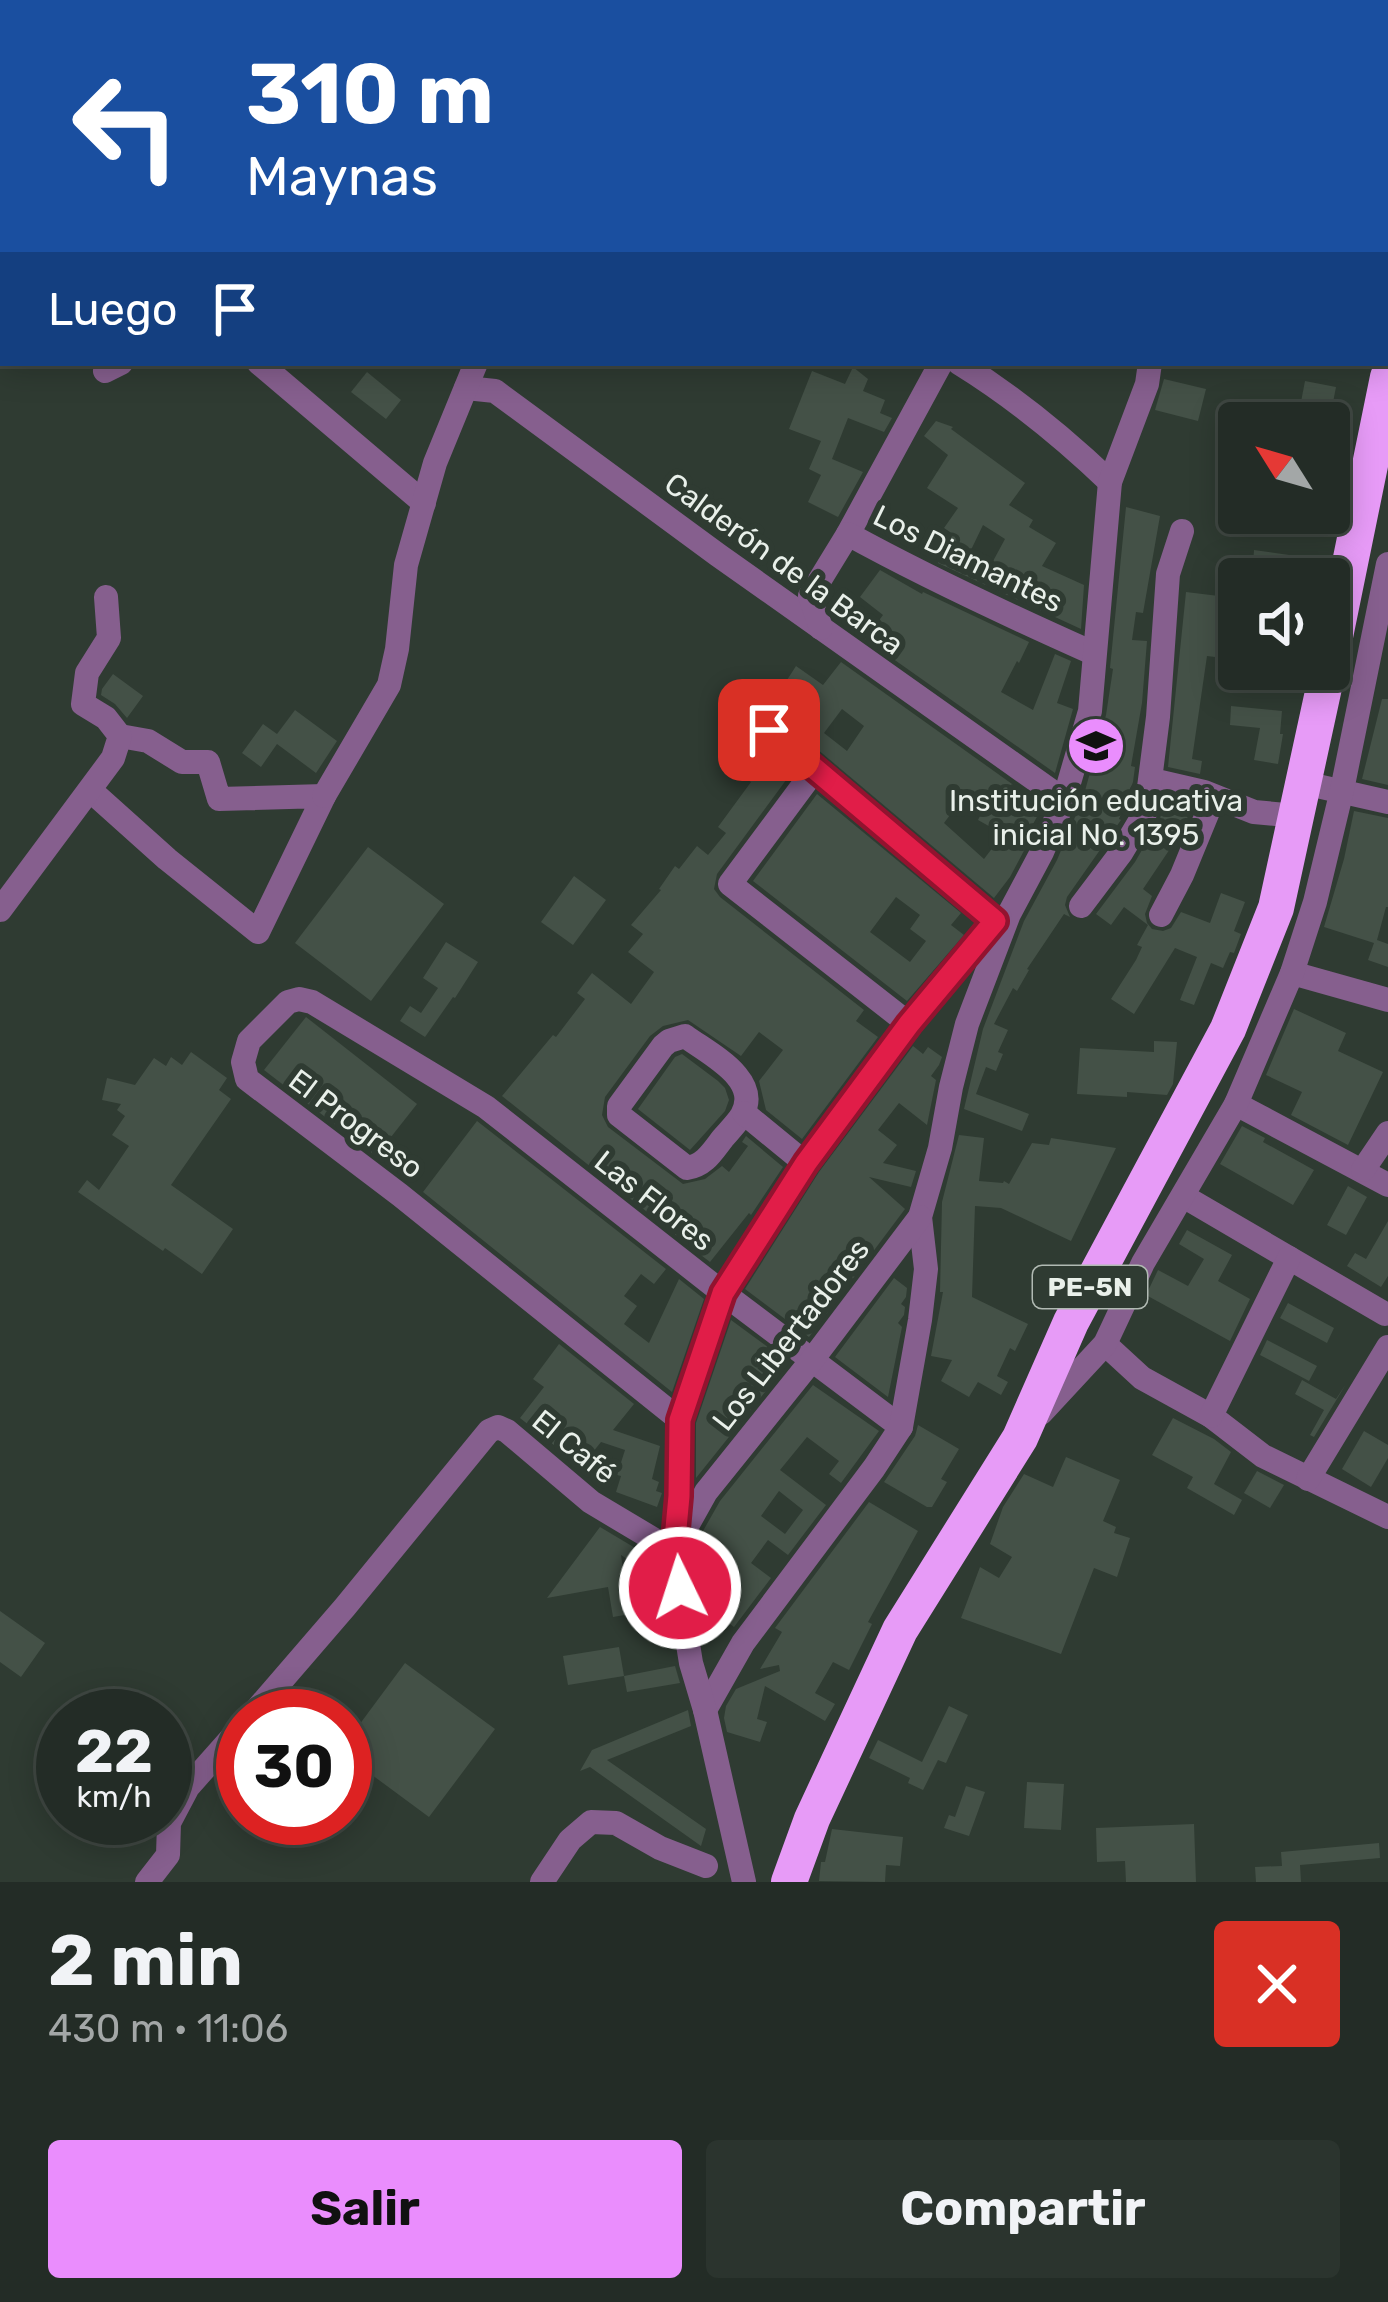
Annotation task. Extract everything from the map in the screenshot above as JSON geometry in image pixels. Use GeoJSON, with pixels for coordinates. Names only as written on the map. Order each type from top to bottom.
{"type":"FeatureCollection","features":[{"type":"Feature","properties":{"kind":"highway","name":"PE-5N"},"geometry":{"type":"LineString","coordinates":[[1350,564],[1388,377]]}},
{"type":"Feature","properties":{"kind":"highway","name":"PE-5N"},"geometry":{"type":"LineString","coordinates":[[789,1882],[812,1820],[900,1630],[1020,1438],[1071,1322],[1228,1029],[1276,908],[1324,690]]}},
{"type":"Feature","properties":{"kind":"street"},"geometry":{"type":"LineString","coordinates":[[263,366],[424,502]]}},
{"type":"Feature","properties":{"kind":"street"},"geometry":{"type":"LineString","coordinates":[[90,790],[257,932],[324,796],[389,685],[406,565],[435,464],[475,366]]}},
{"type":"Feature","properties":{"kind":"street"},"geometry":{"type":"LineString","coordinates":[[848,534],[939,366]]}},
{"type":"Feature","properties":{"kind":"street"},"geometry":{"type":"LineString","coordinates":[[964,366],[1065,439],[1110,482]]}},
{"type":"Feature","properties":{"kind":"street"},"geometry":{"type":"LineString","coordinates":[[744,1882],[692,1663],[674,1550],[680,1420],[723,1293],[806,1163],[909,1024],[1002,917],[1042,852],[1064,800],[1090,711],[1110,482],[1150,366]]}},
{"type":"Feature","properties":{"kind":"street","name":"Calderón de la Barca"},"geometry":{"type":"LineString","coordinates":[[466,388],[495,391],[1064,800]]}},
{"type":"Feature","properties":{"kind":"street"},"geometry":{"type":"LineString","coordinates":[[1081,905],[1146,811],[1168,574],[1182,531]]}},
{"type":"Feature","properties":{"kind":"street","name":"Los Diamantes"},"geometry":{"type":"LineString","coordinates":[[821,628],[810,596],[848,534],[1094,653]]}},
{"type":"Feature","properties":{"kind":"street"},"geometry":{"type":"LineString","coordinates":[[1020,1438],[1105,1344],[1143,1263],[1236,1104],[1292,973],[1316,902],[1388,564]]}},
{"type":"Feature","properties":{"kind":"street"},"geometry":{"type":"LineString","coordinates":[[106,597],[110,638],[87,673],[83,704],[106,718],[120,736],[148,740],[182,762],[208,763],[219,799],[324,796]]}},
{"type":"Feature","properties":{"kind":"street"},"geometry":{"type":"LineString","coordinates":[[769,730],[1002,917]]}},
{"type":"Feature","properties":{"kind":"street"},"geometry":{"type":"LineString","coordinates":[[0,910],[113,758],[120,736]]}},
{"type":"Feature","properties":{"kind":"street"},"geometry":{"type":"LineString","coordinates":[[816,768],[730,884],[909,1024]]}},
{"type":"Feature","properties":{"kind":"street"},"geometry":{"type":"LineString","coordinates":[[1152,780],[1254,812],[1342,790],[1388,802]]}},
{"type":"Feature","properties":{"kind":"street"},"geometry":{"type":"LineString","coordinates":[[1161,915],[1214,797]]}},
{"type":"Feature","properties":{"kind":"street"},"geometry":{"type":"LineString","coordinates":[[705,1710],[743,1643],[901,1427],[926,1269],[920,1217],[968,1024],[1002,917]]}},
{"type":"Feature","properties":{"kind":"street"},"geometry":{"type":"LineString","coordinates":[[1292,973],[1388,1000]]}},
{"type":"Feature","properties":{"kind":"street","name":"El Progreso"},"geometry":{"type":"LineString","coordinates":[[486,1107],[312,1002],[299,999],[288,1002],[249,1041],[244,1062],[247,1079],[680,1420]]}},
{"type":"Feature","properties":{"kind":"street"},"geometry":{"type":"LineString","coordinates":[[685,1036],[740,1078],[748,1093],[744,1113],[705,1161],[686,1168],[626,1122],[619,1106],[663,1046],[685,1036]]}},
{"type":"Feature","properties":{"kind":"street"},"geometry":{"type":"LineString","coordinates":[[1236,1104],[1388,1185]]}},
{"type":"Feature","properties":{"kind":"street","name":"Las Flores"},"geometry":{"type":"LineString","coordinates":[[486,1107],[901,1427]]}},
{"type":"Feature","properties":{"kind":"street"},"geometry":{"type":"LineString","coordinates":[[744,1113],[806,1163]]}},
{"type":"Feature","properties":{"kind":"street"},"geometry":{"type":"LineString","coordinates":[[1363,1170],[1388,1133]]}},
{"type":"Feature","properties":{"kind":"street"},"geometry":{"type":"LineString","coordinates":[[1183,1196],[1385,1314]]}},
{"type":"Feature","properties":{"kind":"street","name":"Los Libertadores"},"geometry":{"type":"LineString","coordinates":[[674,1550],[706,1492],[920,1217]]}},
{"type":"Feature","properties":{"kind":"street"},"geometry":{"type":"LineString","coordinates":[[1211,1416],[1289,1258]]}},
{"type":"Feature","properties":{"kind":"street"},"geometry":{"type":"LineString","coordinates":[[1105,1344],[1142,1378],[1211,1416],[1263,1456],[1388,1517]]}},
{"type":"Feature","properties":{"kind":"street"},"geometry":{"type":"LineString","coordinates":[[1308,1479],[1388,1347]]}},
{"type":"Feature","properties":{"kind":"street","name":"El Café"},"geometry":{"type":"LineString","coordinates":[[274,1689],[489,1431],[498,1427],[591,1502],[674,1550]]}},
{"type":"Feature","properties":{"kind":"street"},"geometry":{"type":"LineString","coordinates":[[148,1882],[168,1855],[169,1823],[188,1787],[216,1755]]}},
{"type":"Feature","properties":{"kind":"street"},"geometry":{"type":"LineString","coordinates":[[542,1882],[570,1840],[591,1822],[616,1823],[706,1866]]}},
{"type":"Feature","properties":{"kind":"building"},"geometry":{"type":"Polygon","coordinates":[[[853,367],[868,379],[863,391],[885,400],[880,413],[892,418],[884,432],[848,418],[832,459],[863,472],[838,517],[808,502],[821,475],[809,469],[821,441],[789,429],[812,371],[845,384],[853,367]]]}},
{"type":"Feature","properties":{"kind":"building"},"geometry":{"type":"Polygon","coordinates":[[[367,372],[401,400],[386,419],[351,392],[367,372]]]}},
{"type":"Feature","properties":{"kind":"building"},"geometry":{"type":"Polygon","coordinates":[[[1164,379],[1206,389],[1198,421],[1155,410],[1164,379]]]}},
{"type":"Feature","properties":{"kind":"building"},"geometry":{"type":"Polygon","coordinates":[[[1305,381],[1336,387],[1333,402],[1301,402],[1305,381]]]}},
{"type":"Feature","properties":{"kind":"building"},"geometry":{"type":"Polygon","coordinates":[[[936,421],[953,427],[1025,483],[1009,505],[1033,520],[1029,527],[1056,543],[1042,566],[1084,585],[1081,629],[938,563],[953,534],[944,528],[958,508],[927,488],[948,455],[924,436],[936,421]],[[983,525],[970,552],[992,563],[1005,539],[983,525]]]}},
{"type":"Feature","properties":{"kind":"building"},"geometry":{"type":"Polygon","coordinates":[[[1126,507],[1160,516],[1143,613],[1136,612],[1132,640],[1147,641],[1133,782],[1121,820],[1067,897],[1070,917],[1064,914],[994,1024],[1008,1030],[998,1052],[1003,1054],[996,1071],[986,1067],[976,1094],[1029,1114],[1022,1131],[964,1109],[983,1029],[1024,921],[1083,798],[1106,715],[1126,507]]]}},
{"type":"Feature","properties":{"kind":"building"},"geometry":{"type":"Polygon","coordinates":[[[1254,550],[1303,557],[1303,558],[1253,558],[1254,550]]]}},
{"type":"Feature","properties":{"kind":"building"},"geometry":{"type":"Polygon","coordinates":[[[880,570],[1029,642],[1001,692],[1033,710],[1055,654],[1071,661],[1057,703],[1073,709],[1055,773],[865,639],[883,615],[860,597],[880,570]]]}},
{"type":"Feature","properties":{"kind":"building"},"geometry":{"type":"Polygon","coordinates":[[[1186,592],[1218,596],[1218,657],[1207,656],[1192,759],[1202,761],[1200,774],[1168,767],[1186,592]]]}},
{"type":"Feature","properties":{"kind":"building"},"geometry":{"type":"Polygon","coordinates":[[[841,662],[1043,806],[1010,877],[994,898],[791,727],[813,699],[787,680],[796,666],[823,685],[841,662]],[[842,709],[824,733],[847,751],[864,726],[842,709]],[[959,803],[944,823],[984,859],[1003,834],[959,803]]]}},
{"type":"Feature","properties":{"kind":"building"},"geometry":{"type":"Polygon","coordinates":[[[113,674],[143,696],[127,718],[101,695],[113,674]]]}},
{"type":"Feature","properties":{"kind":"building"},"geometry":{"type":"Polygon","coordinates":[[[1382,699],[1388,699],[1388,785],[1362,779],[1382,699]]]}},
{"type":"Feature","properties":{"kind":"building"},"geometry":{"type":"Polygon","coordinates":[[[1231,706],[1282,711],[1278,764],[1254,760],[1260,728],[1230,725],[1231,706]]]}},
{"type":"Feature","properties":{"kind":"building"},"geometry":{"type":"Polygon","coordinates":[[[295,710],[337,741],[316,773],[277,744],[261,767],[242,753],[263,724],[277,734],[295,710]]]}},
{"type":"Feature","properties":{"kind":"building"},"geometry":{"type":"Polygon","coordinates":[[[767,754],[792,772],[717,874],[714,889],[864,1010],[856,1021],[878,1037],[802,1139],[766,1110],[759,1081],[783,1050],[759,1032],[741,1056],[688,1020],[663,1026],[650,1036],[605,1097],[602,1115],[608,1127],[683,1184],[705,1179],[722,1166],[729,1172],[748,1146],[742,1142],[746,1136],[783,1167],[751,1215],[710,1262],[693,1249],[700,1234],[695,1230],[686,1243],[502,1096],[585,999],[577,993],[592,973],[631,1004],[654,972],[628,952],[643,934],[631,925],[675,866],[679,869],[697,846],[708,855],[726,833],[718,827],[767,754]]]}},
{"type":"Feature","properties":{"kind":"building"},"geometry":{"type":"Polygon","coordinates":[[[817,794],[961,913],[951,925],[964,935],[907,1001],[753,881],[817,794]],[[896,897],[870,932],[910,962],[926,941],[910,929],[920,915],[896,897]]]}},
{"type":"Feature","properties":{"kind":"building"},"geometry":{"type":"Polygon","coordinates":[[[1164,800],[1192,806],[1182,831],[1143,889],[1152,896],[1145,914],[1147,923],[1163,931],[1171,928],[1181,912],[1210,923],[1221,893],[1245,902],[1234,931],[1241,934],[1223,968],[1211,963],[1194,1005],[1180,1000],[1197,957],[1175,948],[1134,1014],[1111,999],[1136,960],[1142,947],[1137,945],[1148,925],[1124,907],[1111,925],[1096,914],[1135,862],[1160,819],[1164,800]]]}},
{"type":"Feature","properties":{"kind":"building"},"geometry":{"type":"Polygon","coordinates":[[[1354,811],[1388,818],[1388,907],[1377,940],[1388,944],[1388,967],[1368,960],[1374,943],[1324,927],[1354,811]]]}},
{"type":"Feature","properties":{"kind":"building"},"geometry":{"type":"Polygon","coordinates":[[[368,847],[444,904],[371,1001],[295,943],[368,847]]]}},
{"type":"Feature","properties":{"kind":"building"},"geometry":{"type":"Polygon","coordinates":[[[574,876],[606,900],[573,945],[541,922],[574,876]]]}},
{"type":"Feature","properties":{"kind":"building"},"geometry":{"type":"Polygon","coordinates":[[[446,942],[478,962],[425,1037],[400,1021],[410,1006],[421,1013],[438,988],[423,978],[446,942]]]}},
{"type":"Feature","properties":{"kind":"building"},"geometry":{"type":"Polygon","coordinates":[[[1294,1009],[1346,1033],[1338,1051],[1383,1072],[1348,1145],[1291,1115],[1302,1092],[1266,1075],[1294,1009]]]}},
{"type":"Feature","properties":{"kind":"building"},"geometry":{"type":"Polygon","coordinates":[[[306,1017],[417,1104],[376,1156],[264,1070],[306,1017]]]}},
{"type":"Feature","properties":{"kind":"building"},"geometry":{"type":"Polygon","coordinates":[[[1154,1041],[1177,1042],[1173,1084],[1167,1095],[1077,1094],[1080,1048],[1154,1052],[1154,1041]]]}},
{"type":"Feature","properties":{"kind":"building"},"geometry":{"type":"Polygon","coordinates":[[[913,1046],[923,1054],[928,1047],[942,1057],[931,1076],[936,1080],[927,1125],[899,1103],[878,1130],[897,1145],[883,1163],[916,1171],[911,1187],[869,1177],[905,1209],[809,1337],[745,1289],[819,1172],[913,1046]]]}},
{"type":"Feature","properties":{"kind":"building"},"geometry":{"type":"Polygon","coordinates":[[[191,1052],[227,1078],[219,1090],[231,1099],[171,1185],[233,1229],[202,1274],[78,1192],[87,1180],[99,1190],[129,1146],[112,1135],[125,1116],[117,1110],[121,1104],[102,1100],[107,1078],[135,1085],[154,1058],[166,1066],[171,1057],[182,1065],[191,1052]]]}},
{"type":"Feature","properties":{"kind":"building"},"geometry":{"type":"Polygon","coordinates":[[[682,1054],[718,1081],[729,1100],[725,1111],[690,1150],[638,1109],[682,1054]]]}},
{"type":"Feature","properties":{"kind":"building"},"geometry":{"type":"Polygon","coordinates":[[[477,1121],[666,1269],[654,1284],[641,1274],[624,1296],[637,1306],[624,1324],[649,1343],[679,1279],[704,1299],[672,1392],[423,1192],[477,1121]]]}},
{"type":"Feature","properties":{"kind":"building"},"geometry":{"type":"Polygon","coordinates":[[[1242,1126],[1314,1170],[1293,1205],[1220,1164],[1242,1126]]]}},
{"type":"Feature","properties":{"kind":"building"},"geometry":{"type":"Polygon","coordinates":[[[959,1135],[984,1138],[979,1181],[1009,1184],[1032,1143],[1049,1145],[1051,1138],[1116,1148],[1071,1241],[1001,1208],[975,1206],[972,1297],[1028,1324],[997,1376],[1008,1382],[1001,1395],[978,1382],[969,1397],[941,1381],[952,1360],[931,1356],[943,1292],[942,1202],[959,1135]]]}},
{"type":"Feature","properties":{"kind":"building"},"geometry":{"type":"Polygon","coordinates":[[[1348,1186],[1367,1197],[1346,1235],[1327,1225],[1348,1186]]]}},
{"type":"Feature","properties":{"kind":"building"},"geometry":{"type":"Polygon","coordinates":[[[1388,1221],[1388,1276],[1381,1287],[1347,1266],[1355,1253],[1366,1259],[1388,1221]]]}},
{"type":"Feature","properties":{"kind":"building"},"geometry":{"type":"Polygon","coordinates":[[[1187,1230],[1232,1255],[1218,1281],[1250,1299],[1230,1341],[1146,1295],[1158,1270],[1188,1286],[1204,1259],[1179,1244],[1187,1230]]]}},
{"type":"Feature","properties":{"kind":"building"},"geometry":{"type":"Polygon","coordinates":[[[894,1278],[907,1288],[888,1397],[835,1357],[894,1278]]]}},
{"type":"Feature","properties":{"kind":"building"},"geometry":{"type":"Polygon","coordinates":[[[1288,1303],[1334,1328],[1327,1343],[1280,1318],[1288,1303]]]}},
{"type":"Feature","properties":{"kind":"building"},"geometry":{"type":"Polygon","coordinates":[[[731,1320],[780,1356],[776,1361],[785,1367],[696,1478],[696,1423],[731,1320]]]}},
{"type":"Feature","properties":{"kind":"building"},"geometry":{"type":"Polygon","coordinates":[[[1267,1340],[1317,1366],[1309,1381],[1260,1355],[1267,1340]]]}},
{"type":"Feature","properties":{"kind":"building"},"geometry":{"type":"Polygon","coordinates":[[[559,1344],[634,1404],[613,1430],[660,1446],[652,1479],[659,1482],[656,1491],[662,1493],[657,1507],[616,1492],[625,1450],[601,1442],[584,1463],[520,1418],[544,1387],[533,1379],[559,1344]]]}},
{"type":"Feature","properties":{"kind":"building"},"geometry":{"type":"Polygon","coordinates":[[[1302,1380],[1336,1399],[1346,1384],[1314,1437],[1310,1435],[1324,1410],[1295,1394],[1302,1380]]]}},
{"type":"Feature","properties":{"kind":"building"},"geometry":{"type":"Polygon","coordinates":[[[813,1385],[879,1431],[841,1483],[829,1474],[839,1461],[807,1437],[780,1470],[826,1505],[788,1555],[768,1540],[751,1563],[771,1578],[734,1627],[698,1600],[695,1581],[699,1538],[720,1501],[813,1385]],[[779,1491],[761,1516],[785,1534],[803,1510],[779,1491]]]}},
{"type":"Feature","properties":{"kind":"building"},"geometry":{"type":"Polygon","coordinates":[[[1173,1418],[1231,1452],[1214,1484],[1242,1500],[1234,1515],[1187,1488],[1193,1477],[1152,1455],[1173,1418]]]}},
{"type":"Feature","properties":{"kind":"building"},"geometry":{"type":"Polygon","coordinates":[[[918,1425],[959,1449],[941,1479],[947,1482],[932,1507],[884,1482],[918,1425]]]}},
{"type":"Feature","properties":{"kind":"building"},"geometry":{"type":"Polygon","coordinates":[[[1364,1431],[1388,1445],[1388,1458],[1371,1487],[1342,1469],[1364,1431]]]}},
{"type":"Feature","properties":{"kind":"building"},"geometry":{"type":"Polygon","coordinates":[[[1066,1457],[1120,1480],[1103,1521],[1116,1527],[1114,1533],[1130,1538],[1117,1577],[1094,1568],[1061,1654],[961,1618],[980,1567],[999,1578],[1012,1557],[990,1544],[1003,1507],[1024,1474],[1053,1487],[1066,1457]]]}},
{"type":"Feature","properties":{"kind":"building"},"geometry":{"type":"Polygon","coordinates":[[[1257,1471],[1284,1485],[1270,1508],[1244,1493],[1257,1471]]]}},
{"type":"Feature","properties":{"kind":"building"},"geometry":{"type":"Polygon","coordinates":[[[869,1502],[918,1531],[868,1622],[872,1624],[849,1670],[833,1662],[815,1693],[835,1704],[825,1721],[765,1686],[757,1719],[767,1722],[760,1742],[727,1732],[726,1706],[736,1689],[780,1671],[779,1665],[760,1669],[782,1632],[775,1628],[869,1502]]]}},
{"type":"Feature","properties":{"kind":"building"},"geometry":{"type":"Polygon","coordinates":[[[600,1527],[647,1555],[638,1566],[621,1555],[627,1598],[663,1592],[665,1608],[613,1617],[608,1587],[547,1598],[600,1527]]]}},
{"type":"Feature","properties":{"kind":"building"},"geometry":{"type":"Polygon","coordinates":[[[0,1611],[45,1643],[21,1677],[0,1662],[0,1611]]]}},
{"type":"Feature","properties":{"kind":"building"},"geometry":{"type":"Polygon","coordinates":[[[619,1647],[624,1676],[568,1685],[563,1656],[619,1647]]]}},
{"type":"Feature","properties":{"kind":"building"},"geometry":{"type":"Polygon","coordinates":[[[405,1663],[495,1729],[429,1817],[372,1775],[372,1708],[405,1663]]]}},
{"type":"Feature","properties":{"kind":"building"},"geometry":{"type":"Polygon","coordinates":[[[675,1666],[680,1683],[627,1692],[624,1676],[675,1666]]]}},
{"type":"Feature","properties":{"kind":"building"},"geometry":{"type":"Polygon","coordinates":[[[949,1706],[968,1715],[946,1763],[938,1760],[923,1790],[908,1783],[910,1778],[869,1758],[878,1740],[922,1762],[949,1706]]]}},
{"type":"Feature","properties":{"kind":"building"},"geometry":{"type":"Polygon","coordinates":[[[688,1710],[691,1726],[607,1760],[706,1829],[701,1846],[590,1767],[580,1771],[592,1750],[688,1710]]]}},
{"type":"Feature","properties":{"kind":"building"},"geometry":{"type":"Polygon","coordinates":[[[1027,1782],[1064,1784],[1061,1830],[1024,1828],[1027,1782]]]}},
{"type":"Feature","properties":{"kind":"building"},"geometry":{"type":"Polygon","coordinates":[[[966,1786],[985,1792],[969,1836],[944,1828],[949,1815],[955,1817],[966,1786]]]}},
{"type":"Feature","properties":{"kind":"building"},"geometry":{"type":"Polygon","coordinates":[[[1194,1824],[1196,1882],[1126,1882],[1125,1861],[1097,1862],[1096,1828],[1194,1824]]]}},
{"type":"Feature","properties":{"kind":"building"},"geometry":{"type":"Polygon","coordinates":[[[832,1829],[903,1837],[900,1866],[886,1865],[885,1882],[819,1881],[832,1829]]]}},
{"type":"Feature","properties":{"kind":"building"},"geometry":{"type":"Polygon","coordinates":[[[1379,1843],[1380,1858],[1300,1865],[1301,1882],[1256,1882],[1255,1867],[1282,1866],[1281,1852],[1379,1843]]]}},
{"type":"Feature","properties":{"kind":"place","name":"Institución educativa inicial No. 1395"},"geometry":{"type":"Point","coordinates":[1096,746]}},
{"type":"Feature","properties":{"kind":"route"},"geometry":{"type":"LineString","coordinates":[[680,1588],[674,1550],[680,1420],[723,1293],[806,1163],[909,1024],[995,921],[769,730]]}}]}
